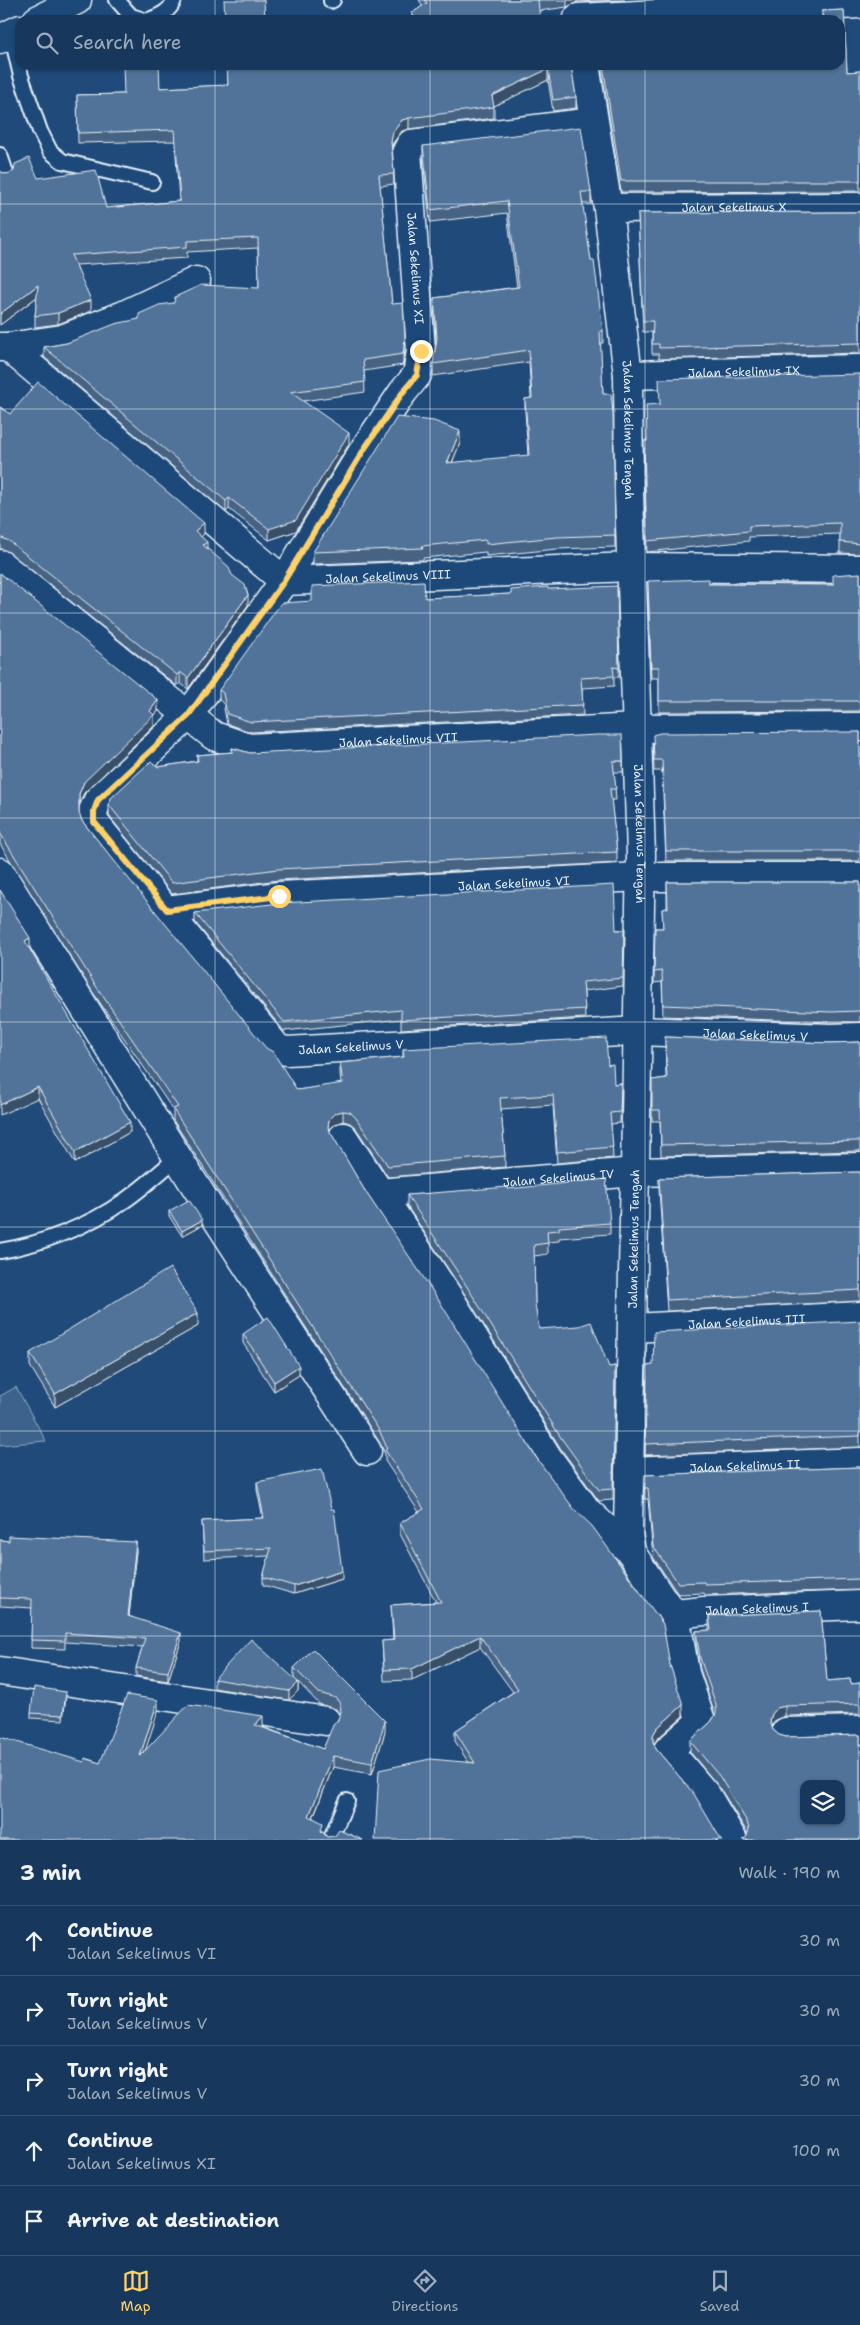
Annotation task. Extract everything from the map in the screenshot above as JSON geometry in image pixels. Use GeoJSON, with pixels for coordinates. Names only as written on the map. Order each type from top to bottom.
{"type":"FeatureCollection","features":[{"type":"Feature","properties":{"kind":"main road"},"geometry":{"type":"LineString","coordinates":[[47,15],[77,0]]}},
{"type":"Feature","properties":{"kind":"main road"},"geometry":{"type":"LineString","coordinates":[[576,13],[860,4]]}},
{"type":"Feature","properties":{"kind":"main road","name":"Jalan Sekelimus Tengah"},"geometry":{"type":"LineString","coordinates":[[586,70],[608,208],[628,375],[631,567],[640,877],[628,1532],[632,1552],[668,1606]]}},
{"type":"Feature","properties":{"kind":"main road","name":"Jalan Sekelimus XI"},"geometry":{"type":"LineString","coordinates":[[188,716],[284,581],[365,448],[403,392],[417,375],[421,351],[407,151],[411,144],[593,122]]}},
{"type":"Feature","properties":{"kind":"main road","name":"Jalan Sekelimus X"},"geometry":{"type":"LineString","coordinates":[[608,208],[860,207]]}},
{"type":"Feature","properties":{"kind":"main road"},"geometry":{"type":"LineString","coordinates":[[4,347],[62,339],[124,314],[196,281]]}},
{"type":"Feature","properties":{"kind":"main road"},"geometry":{"type":"LineString","coordinates":[[4,347],[284,581]]}},
{"type":"Feature","properties":{"kind":"main road","name":"Jalan Sekelimus IX"},"geometry":{"type":"LineString","coordinates":[[628,375],[860,369]]}},
{"type":"Feature","properties":{"kind":"main road","name":"Jalan Sekelimus VII"},"geometry":{"type":"LineString","coordinates":[[0,564],[214,736],[249,748],[636,728],[860,727]]}},
{"type":"Feature","properties":{"kind":"main road","name":"Jalan Sekelimus VIII"},"geometry":{"type":"LineString","coordinates":[[284,581],[631,567],[860,569]]}},
{"type":"Feature","properties":{"kind":"main road","name":"Jalan Sekelimus V"},"geometry":{"type":"LineString","coordinates":[[188,716],[98,800],[94,811],[94,822],[278,1049],[287,1051],[638,1031],[831,1038],[860,1037]]}},
{"type":"Feature","properties":{"kind":"main road"},"geometry":{"type":"LineString","coordinates":[[0,872],[178,1157],[368,1451]]}},
{"type":"Feature","properties":{"kind":"main road","name":"Jalan Sekelimus VI"},"geometry":{"type":"LineString","coordinates":[[167,910],[279,896],[640,877],[860,877]]}},
{"type":"Feature","properties":{"kind":"main road"},"geometry":{"type":"LineString","coordinates":[[343,1137],[378,1193],[453,1304],[548,1458],[587,1511],[632,1552]]}},
{"type":"Feature","properties":{"kind":"main road","name":"Jalan Sekelimus IV"},"geometry":{"type":"LineString","coordinates":[[378,1193],[636,1172],[860,1167]]}},
{"type":"Feature","properties":{"kind":"main road","name":"Jalan Sekelimus III"},"geometry":{"type":"LineString","coordinates":[[633,1328],[860,1316]]}},
{"type":"Feature","properties":{"kind":"main road","name":"Jalan Sekelimus II"},"geometry":{"type":"LineString","coordinates":[[629,1470],[860,1462]]}},
{"type":"Feature","properties":{"kind":"main road","name":"Jalan Sekelimus I"},"geometry":{"type":"LineString","coordinates":[[668,1606],[704,1610],[860,1604]]}},
{"type":"Feature","properties":{"kind":"main road"},"geometry":{"type":"LineString","coordinates":[[668,1606],[685,1673],[701,1722],[668,1750],[707,1796],[733,1840]]}},
{"type":"Feature","properties":{"kind":"main road"},"geometry":{"type":"LineString","coordinates":[[0,1671],[326,1721]]}},
{"type":"Feature","properties":{"kind":"main road"},"geometry":{"type":"LineString","coordinates":[[786,1732],[860,1730]]}},
{"type":"Feature","properties":{"kind":"lane"},"geometry":{"type":"LineString","coordinates":[[117,0],[129,15]]}},
{"type":"Feature","properties":{"kind":"lane"},"geometry":{"type":"LineString","coordinates":[[161,15],[172,5],[174,0]]}},
{"type":"Feature","properties":{"kind":"lane"},"geometry":{"type":"LineString","coordinates":[[10,34],[15,53]]}},
{"type":"Feature","properties":{"kind":"lane"},"geometry":{"type":"LineString","coordinates":[[19,70],[40,131],[50,151],[62,161],[152,182]]}},
{"type":"Feature","properties":{"kind":"lane"},"geometry":{"type":"LineString","coordinates":[[0,155],[7,176]]}},
{"type":"Feature","properties":{"kind":"lane"},"geometry":{"type":"LineString","coordinates":[[0,1251],[28,1246],[69,1231],[123,1202],[178,1157]]}},
{"type":"Feature","properties":{"kind":"lane"},"geometry":{"type":"LineString","coordinates":[[330,1840],[347,1801]]}},
{"type":"Feature","properties":{"kind":"shaded area"},"geometry":{"type":"Polygon","coordinates":[[[16,1387],[46,1441],[0,1445],[0,1396],[16,1387]]]}},
{"type":"Feature","properties":{"kind":"building"},"geometry":{"type":"Polygon","coordinates":[[[224,0],[264,0],[265,15],[225,15],[224,0]]]}},
{"type":"Feature","properties":{"kind":"building"},"geometry":{"type":"Polygon","coordinates":[[[425,0],[538,0],[540,15],[413,15],[412,13],[427,3],[425,0]]]}},
{"type":"Feature","properties":{"kind":"building"},"geometry":{"type":"Polygon","coordinates":[[[844,10],[844,15],[822,15],[822,11],[844,10]]]}},
{"type":"Feature","properties":{"kind":"building"},"geometry":{"type":"Polygon","coordinates":[[[845,31],[847,72],[860,71],[860,181],[621,181],[604,70],[845,70],[845,31]]]}},
{"type":"Feature","properties":{"kind":"building"},"geometry":{"type":"Polygon","coordinates":[[[123,70],[159,70],[160,88],[228,85],[227,70],[546,70],[492,96],[494,107],[409,118],[402,120],[393,132],[391,141],[394,174],[379,175],[392,304],[403,303],[405,339],[403,354],[363,360],[365,382],[290,392],[349,433],[296,520],[269,529],[229,498],[226,501],[44,347],[67,343],[115,324],[139,319],[139,314],[159,305],[174,303],[175,297],[201,285],[259,288],[258,238],[187,241],[187,247],[71,255],[91,300],[58,313],[35,316],[38,285],[0,314],[0,171],[5,174],[10,173],[14,171],[15,164],[29,158],[38,178],[96,170],[106,208],[180,201],[175,130],[78,133],[77,95],[124,94],[123,70]]]}},
{"type":"Feature","properties":{"kind":"building"},"geometry":{"type":"Polygon","coordinates":[[[548,70],[572,70],[576,97],[553,100],[548,70]]]}},
{"type":"Feature","properties":{"kind":"building"},"geometry":{"type":"Polygon","coordinates":[[[581,127],[591,192],[581,192],[591,261],[594,261],[603,331],[600,331],[603,394],[611,394],[613,412],[615,535],[557,537],[486,544],[486,540],[422,546],[423,548],[313,552],[397,417],[434,421],[460,431],[447,463],[529,455],[525,399],[532,398],[529,350],[433,364],[437,338],[434,298],[519,287],[507,201],[430,210],[423,146],[581,127]]]}},
{"type":"Feature","properties":{"kind":"building"},"geometry":{"type":"Polygon","coordinates":[[[860,212],[860,343],[659,348],[659,344],[652,344],[653,321],[643,321],[638,213],[860,212]]]}},
{"type":"Feature","properties":{"kind":"building"},"geometry":{"type":"Polygon","coordinates":[[[860,374],[860,544],[840,542],[840,523],[749,526],[749,531],[647,541],[644,441],[647,441],[646,405],[660,404],[659,379],[860,374]]]}},
{"type":"Feature","properties":{"kind":"building"},"geometry":{"type":"Polygon","coordinates":[[[38,382],[204,523],[195,531],[207,542],[203,545],[228,566],[232,575],[245,585],[248,595],[188,678],[180,672],[177,675],[9,541],[0,538],[0,407],[10,414],[38,382]]]}},
{"type":"Feature","properties":{"kind":"building"},"geometry":{"type":"Polygon","coordinates":[[[0,573],[158,700],[150,711],[154,715],[84,782],[79,794],[79,813],[82,821],[266,1048],[273,1052],[297,1090],[343,1083],[340,1063],[404,1057],[403,1049],[606,1038],[608,1065],[613,1064],[614,1084],[621,1083],[620,1112],[610,1113],[613,1147],[557,1152],[553,1095],[500,1098],[505,1156],[388,1166],[350,1112],[335,1113],[329,1119],[328,1128],[365,1191],[440,1302],[535,1456],[574,1509],[592,1526],[663,1624],[670,1665],[683,1705],[657,1728],[653,1735],[653,1742],[656,1749],[694,1794],[723,1840],[375,1840],[379,1770],[430,1759],[475,1763],[455,1731],[518,1689],[480,1636],[412,1669],[384,1670],[382,1641],[394,1640],[391,1605],[441,1602],[400,1523],[424,1509],[385,1450],[387,1448],[380,1432],[173,1109],[178,1107],[94,983],[0,833],[0,573]]]}},
{"type":"Feature","properties":{"kind":"building"},"geometry":{"type":"Polygon","coordinates":[[[860,573],[860,701],[659,701],[659,667],[651,667],[648,581],[709,579],[709,584],[833,585],[833,575],[860,573]]]}},
{"type":"Feature","properties":{"kind":"building"},"geometry":{"type":"Polygon","coordinates":[[[424,581],[425,598],[511,594],[511,590],[548,587],[548,589],[617,586],[619,668],[613,667],[614,676],[581,678],[583,705],[251,722],[227,714],[223,693],[219,690],[281,603],[312,601],[312,586],[424,581]]]}},
{"type":"Feature","properties":{"kind":"building"},"geometry":{"type":"Polygon","coordinates":[[[860,732],[860,851],[666,851],[662,760],[654,760],[653,735],[660,733],[860,732]]]}},
{"type":"Feature","properties":{"kind":"building"},"geometry":{"type":"Polygon","coordinates":[[[622,735],[623,761],[613,761],[616,789],[610,789],[617,852],[278,869],[172,883],[109,805],[111,798],[151,761],[158,767],[198,761],[197,755],[233,752],[232,748],[250,753],[622,735]]]}},
{"type":"Feature","properties":{"kind":"building"},"geometry":{"type":"Polygon","coordinates":[[[667,882],[860,882],[860,1011],[831,1012],[663,1005],[662,971],[654,972],[655,928],[663,928],[662,909],[668,908],[667,882]]]}},
{"type":"Feature","properties":{"kind":"building"},"geometry":{"type":"Polygon","coordinates":[[[614,885],[616,930],[624,930],[623,978],[583,982],[585,1009],[401,1020],[401,1010],[284,1022],[195,913],[280,903],[614,885]]]}},
{"type":"Feature","properties":{"kind":"building"},"geometry":{"type":"Polygon","coordinates":[[[0,890],[30,938],[25,941],[130,1122],[75,1152],[38,1087],[0,1105],[0,890]]]}},
{"type":"Feature","properties":{"kind":"building"},"geometry":{"type":"Polygon","coordinates":[[[665,1037],[830,1043],[860,1042],[860,1141],[661,1145],[660,1110],[652,1110],[652,1080],[667,1078],[665,1037]]]}},
{"type":"Feature","properties":{"kind":"building"},"geometry":{"type":"Polygon","coordinates":[[[860,1172],[860,1290],[667,1300],[659,1178],[860,1172]]]}},
{"type":"Feature","properties":{"kind":"building"},"geometry":{"type":"Polygon","coordinates":[[[606,1179],[610,1223],[559,1227],[559,1230],[547,1231],[548,1243],[534,1245],[535,1305],[539,1329],[579,1326],[591,1322],[609,1367],[615,1366],[613,1489],[599,1490],[561,1438],[466,1285],[407,1195],[508,1187],[508,1189],[606,1179]]]}},
{"type":"Feature","properties":{"kind":"building"},"geometry":{"type":"Polygon","coordinates":[[[189,1200],[202,1220],[182,1231],[169,1211],[189,1200]]]}},
{"type":"Feature","properties":{"kind":"building"},"geometry":{"type":"Polygon","coordinates":[[[170,1268],[198,1313],[55,1394],[30,1353],[170,1268]]]}},
{"type":"Feature","properties":{"kind":"building"},"geometry":{"type":"Polygon","coordinates":[[[268,1317],[299,1366],[274,1382],[243,1334],[268,1317]]]}},
{"type":"Feature","properties":{"kind":"building"},"geometry":{"type":"Polygon","coordinates":[[[860,1321],[860,1436],[645,1444],[647,1366],[653,1365],[654,1332],[860,1321]]]}},
{"type":"Feature","properties":{"kind":"building"},"geometry":{"type":"Polygon","coordinates":[[[860,1467],[860,1579],[705,1584],[704,1582],[678,1583],[653,1546],[648,1488],[644,1488],[645,1475],[860,1467]]]}},
{"type":"Feature","properties":{"kind":"building"},"geometry":{"type":"Polygon","coordinates":[[[322,1469],[331,1509],[334,1509],[342,1571],[294,1586],[263,1577],[271,1548],[204,1551],[202,1521],[264,1518],[257,1482],[322,1469]]]}},
{"type":"Feature","properties":{"kind":"building"},"geometry":{"type":"Polygon","coordinates":[[[9,1536],[136,1542],[128,1616],[181,1633],[168,1672],[136,1668],[145,1638],[65,1633],[65,1641],[31,1640],[32,1599],[0,1598],[0,1540],[9,1541],[9,1536]]]}},
{"type":"Feature","properties":{"kind":"building"},"geometry":{"type":"Polygon","coordinates":[[[821,1611],[827,1681],[850,1679],[851,1684],[860,1683],[860,1704],[785,1706],[777,1708],[772,1714],[770,1721],[773,1730],[779,1735],[786,1737],[860,1735],[860,1840],[743,1840],[747,1836],[749,1829],[747,1822],[720,1777],[690,1741],[711,1722],[716,1714],[716,1705],[700,1658],[696,1631],[711,1630],[709,1616],[821,1611]]]}},
{"type":"Feature","properties":{"kind":"building"},"geometry":{"type":"Polygon","coordinates":[[[251,1639],[298,1682],[289,1691],[214,1679],[251,1639]]]}},
{"type":"Feature","properties":{"kind":"building"},"geometry":{"type":"Polygon","coordinates":[[[313,1649],[385,1721],[372,1763],[333,1756],[309,1816],[323,1823],[321,1831],[327,1837],[335,1836],[339,1830],[363,1840],[0,1840],[0,1737],[84,1762],[85,1758],[100,1763],[127,1695],[158,1700],[140,1756],[188,1705],[263,1716],[255,1725],[323,1749],[341,1712],[340,1704],[336,1698],[319,1693],[294,1668],[313,1649]]]}},
{"type":"Feature","properties":{"kind":"building"},"geometry":{"type":"Polygon","coordinates":[[[34,1687],[66,1692],[63,1715],[31,1713],[34,1687]]]}},
{"type":"Feature","properties":{"kind":"route"},"geometry":{"type":"LineString","coordinates":[[279,896],[167,910],[94,822],[94,811],[98,800],[188,716],[284,581],[365,448],[403,392],[417,375],[421,351]]}}]}
